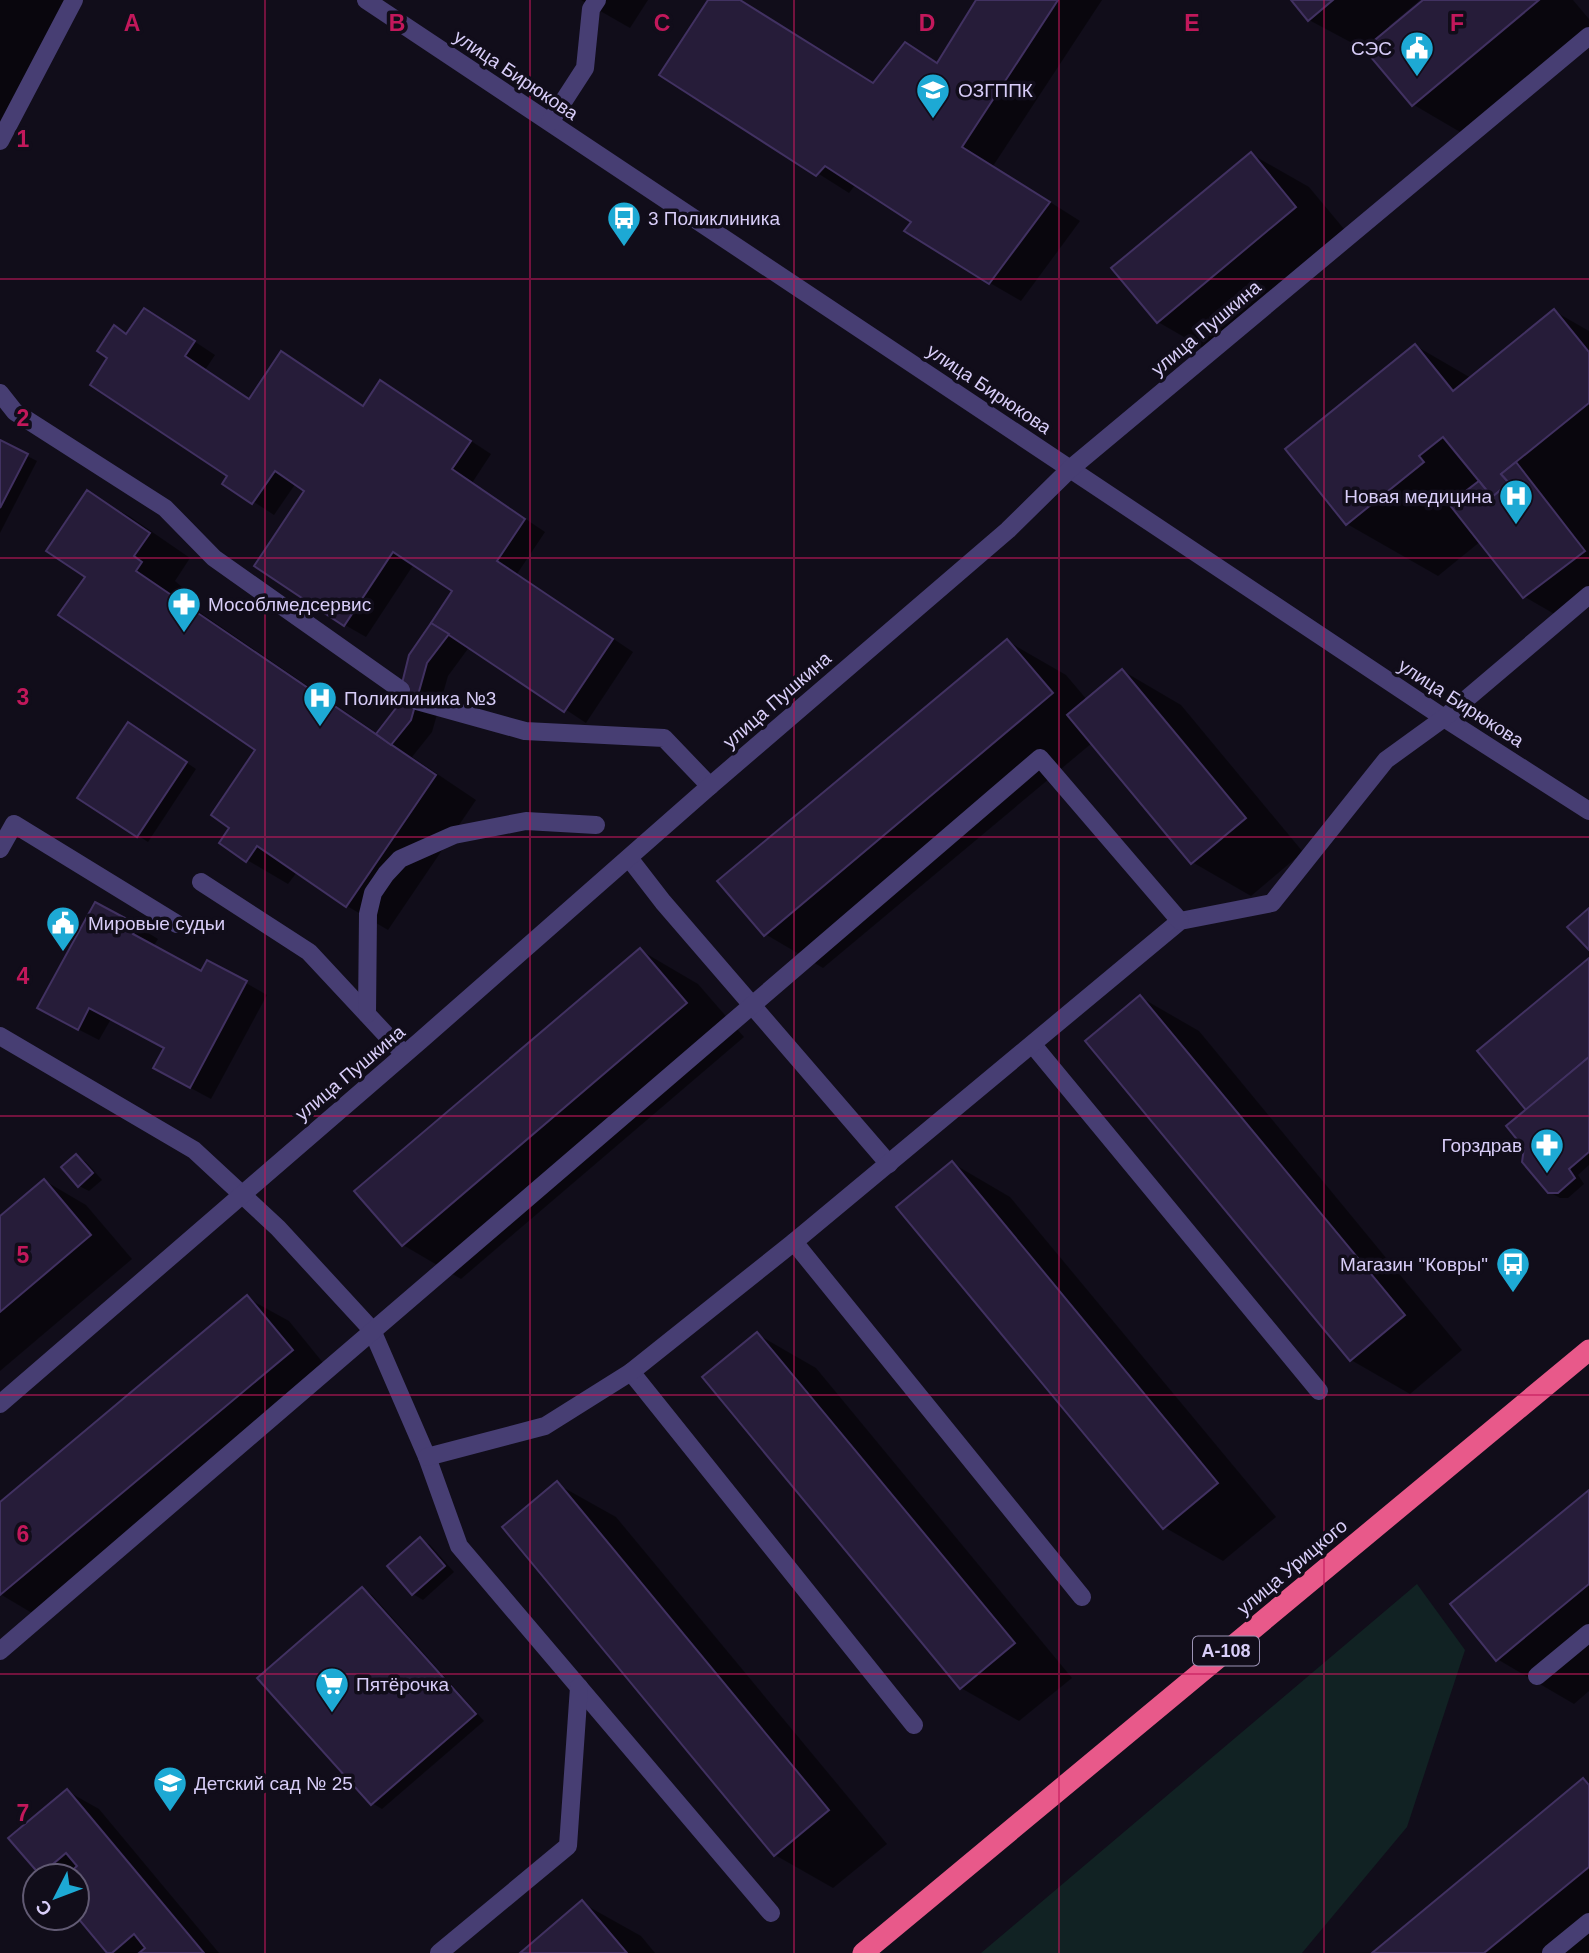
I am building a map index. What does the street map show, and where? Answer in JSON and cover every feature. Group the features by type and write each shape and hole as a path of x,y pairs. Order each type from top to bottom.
{"highway":[{"name":"улица Урицкого","path":"863,1953 1589,1350"}],"street":[{"path":"0,141 74,0"},
{"name":"улица Бирюкова","path":"366,0 1444,718 1589,811"},
{"path":"550,122 585,68 591,9 597,0"},
{"name":"улица Пушкина","path":"0,1404 1008,530 1070,469 1589,36"},
{"path":"0,393 15,412 165,509 214,558 401,691"},
{"path":"427,1457 545,1426 631,1372 889,1164 1180,921 1272,903 1386,760 1444,718 1589,595"},
{"path":"417,701 525,731 664,737 710,786"},
{"path":"0,1651 1040,758 1180,921"},
{"path":"367,1014 368,914 373,893 400,859 454,835 526,821 596,825"},
{"path":"0,849 14,824 177,924"},
{"path":"629,858 663,902 889,1164"},
{"path":"201,882 309,952 404,1054"},
{"path":"0,1036 194,1150 242,1193 372,1330 427,1457 459,1546 771,1913"},
{"path":"1033,1045 1319,1391"},
{"path":"794,1242 1082,1597"},
{"path":"631,1372 915,1725"},
{"path":"1537,1675 1589,1633"},
{"path":"439,1953 568,1846 579,1687"},
{"path":"1551,1953 1589,1922"}],"shaded area":[{"path":"1417,1584 1465,1650 1407,1827 1302,1953 981,1953"}],"building":[{"path":"708,0 740,0 873,83 905,42 937,63 976,0 1058,0 962,147 1050,202 989,284 904,231 911,222 825,166 816,176 659,75"},
{"path":"1291,0 1333,0 1308,21"},
{"name":"СЭС","path":"1423,0 1539,0 1412,106 1364,49"},
{"path":"1251,152 1296,207 1157,323 1111,268"},
{"path":"144,308 195,341 185,356 249,399 281,351 363,406 380,380 471,441 452,469 525,519 497,561 613,639 564,712 431,623 452,591 393,552 344,626 254,566 304,491 275,471 252,504 222,484 227,476 90,385 107,358 97,351 114,325 126,334"},
{"path":"1554,309 1589,352 1589,403 1501,474 1509,483 1492,497 1443,437 1419,456 1424,462 1346,525 1285,449 1415,344 1453,391"},
{"path":"0,440 28,454 0,508"},
{"path":"1516,462 1585,551 1523,598 1449,504 1479,481 1492,497 1509,483 1501,474"},
{"path":"87,490 150,533 134,556 142,562 136,571 436,775 346,907 257,846 246,862 219,843 229,828 211,815 255,750 58,615 85,577 46,551"},
{"path":"431,623 449,634 427,663 411,720 391,745 376,734 396,708 409,655"},
{"path":"1007,639 1053,693 764,936 717,881"},
{"path":"1122,669 1246,818 1191,864 1067,715"},
{"path":"128,722 187,762 137,837 77,798"},
{"path":"95,902 138,925 133,934 201,971 207,960 247,981 190,1088 153,1068 164,1048 89,1008 78,1030 37,1008"},
{"path":"1589,908 1589,950 1567,927"},
{"path":"640,948 687,1003 402,1246 354,1191"},
{"path":"1589,958 1589,1057 1526,1110 1477,1051"},
{"path":"1140,995 1405,1315 1350,1361 1085,1041"},
{"path":"1589,1057 1589,1152 1569,1169 1575,1178 1558,1193 1548,1193 1522,1162 1524,1148 1506,1126"},
{"path":"76,1154 93,1173 78,1187 61,1167"},
{"path":"952,1161 1218,1483 1163,1529 896,1207"},
{"path":"44,1179 91,1235 0,1312 0,1216"},
{"path":"247,1295 293,1350 0,1595 0,1502"},
{"path":"757,1332 1015,1643 960,1689 702,1377"},
{"path":"557,1481 829,1810 774,1856 502,1527"},
{"path":"1589,1490 1589,1584 1496,1661 1450,1604"},
{"path":"420,1537 445,1566 412,1595 387,1566"},
{"path":"362,1587 476,1714 371,1805 257,1678"},
{"path":"1583,1778 1589,1785 1589,1867 1484,1953 1372,1953"},
{"path":"67,1789 204,1953 139,1953 145,1948 134,1934 112,1953 107,1953 90,1932 91,1862 74,1862 66,1853 55,1862 29,1862 8,1838"},
{"path":"582,1900 627,1953 520,1953"}],"place":[{"name":"СЭС","path":"1417,78"},
{"name":"ОЗГППК","path":"933,120"},
{"name":"3 Поликлиника","path":"624,248"},
{"name":"Новая медицина","path":"1516,526"},
{"name":"Мособлмедсервис","path":"184,634"},
{"name":"Поликлиника №3","path":"320,728"},
{"name":"Мировые судьи","path":"63,953"},
{"name":"Горздрав","path":"1547,1175"},
{"name":"Магазин \"Ковры\"","path":"1513,1294"},
{"name":"Пятёрочка","path":"332,1714"},
{"name":"Детский сад № 25","path":"170,1813"}]}
